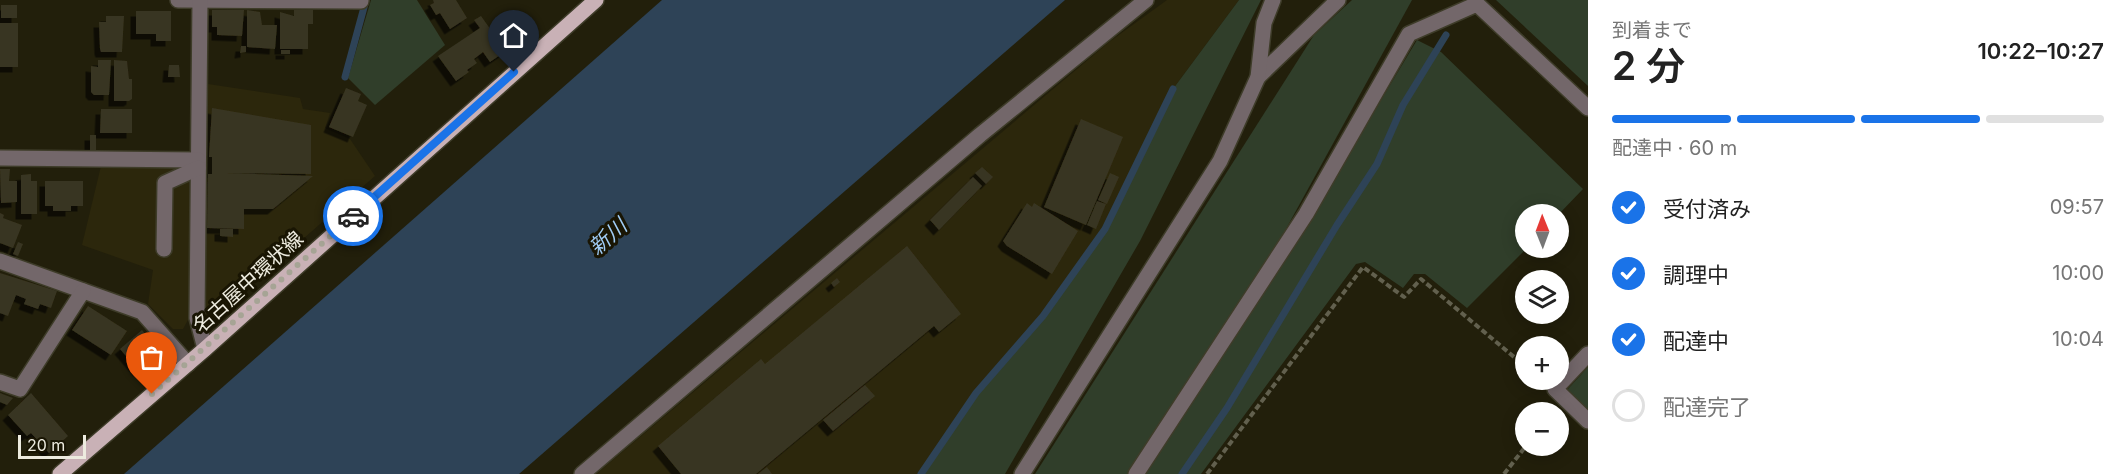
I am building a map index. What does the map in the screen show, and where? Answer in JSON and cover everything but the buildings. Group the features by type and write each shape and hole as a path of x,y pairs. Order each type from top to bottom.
{"main road":[{"name":"名古屋中環状線","path":"60,474 205,349 596,0"}],"street":[{"path":"178,0 361,1"},
{"path":"200,0 197,318 205,349"},
{"path":"582,474 980,135 1146,0"},
{"path":"1023,474 1220,161 1258,77 1264,23 1273,0"},
{"path":"1258,77 1338,0"},
{"path":"1136,474 1306,214 1409,34 1467,3 1477,4 1588,108"},
{"path":"0,158 198,164"},
{"path":"164,249 165,183 198,164"},
{"path":"0,261 142,312 188,364"},
{"path":"0,382 20,388 82,291"},
{"path":"1588,354 1555,389 1588,421"}],"path":[{"path":"1207,474 1363,267 1404,297 1421,279 1515,357"},
{"path":"1504,474 1518,456"}],"shaded area":[{"path":"1167,0 1239,0 1173,89 1105,229 1043,316 976,393 921,474 596,474 1109,42"},
{"path":"208,84 300,98 303,109 330,113 325,128 350,139 375,176 215,316 202,313"},
{"path":"101,166 184,167 189,183 189,318 183,329 173,329 148,304 153,270 82,245"}],"green space":[{"path":"371,0 417,0 445,45 375,105 348,78"},
{"path":"1239,0 1261,0 1140,241 1005,474 921,474 976,393 1043,316 1105,229 1173,89"},
{"path":"1352,0 1412,0 1270,258 1129,474 1035,474 1314,35"},
{"path":"1496,0 1588,0 1588,86"},
{"path":"1417,40 1441,52 1583,189 1569,204 1515,204 1515,258 1517,258 1467,308 1425,274 1414,274 1403,288 1365,262 1356,264 1201,474 1144,474 1312,215"},
{"path":"1588,367 1588,413 1566,391"}],"water":[{"name":"新川","path":"662,0 1065,0 519,474 124,474"}],"waterway":[{"path":"345,77 366,0"},
{"path":"1182,474 1227,408 1337,225 1377,164 1403,105 1446,35"},
{"path":"921,474 976,393 1043,316 1105,229 1173,89"}],"way so far":[{"path":"152,394 353,216"}],"route":[{"path":"353,216 514,72"}]}
